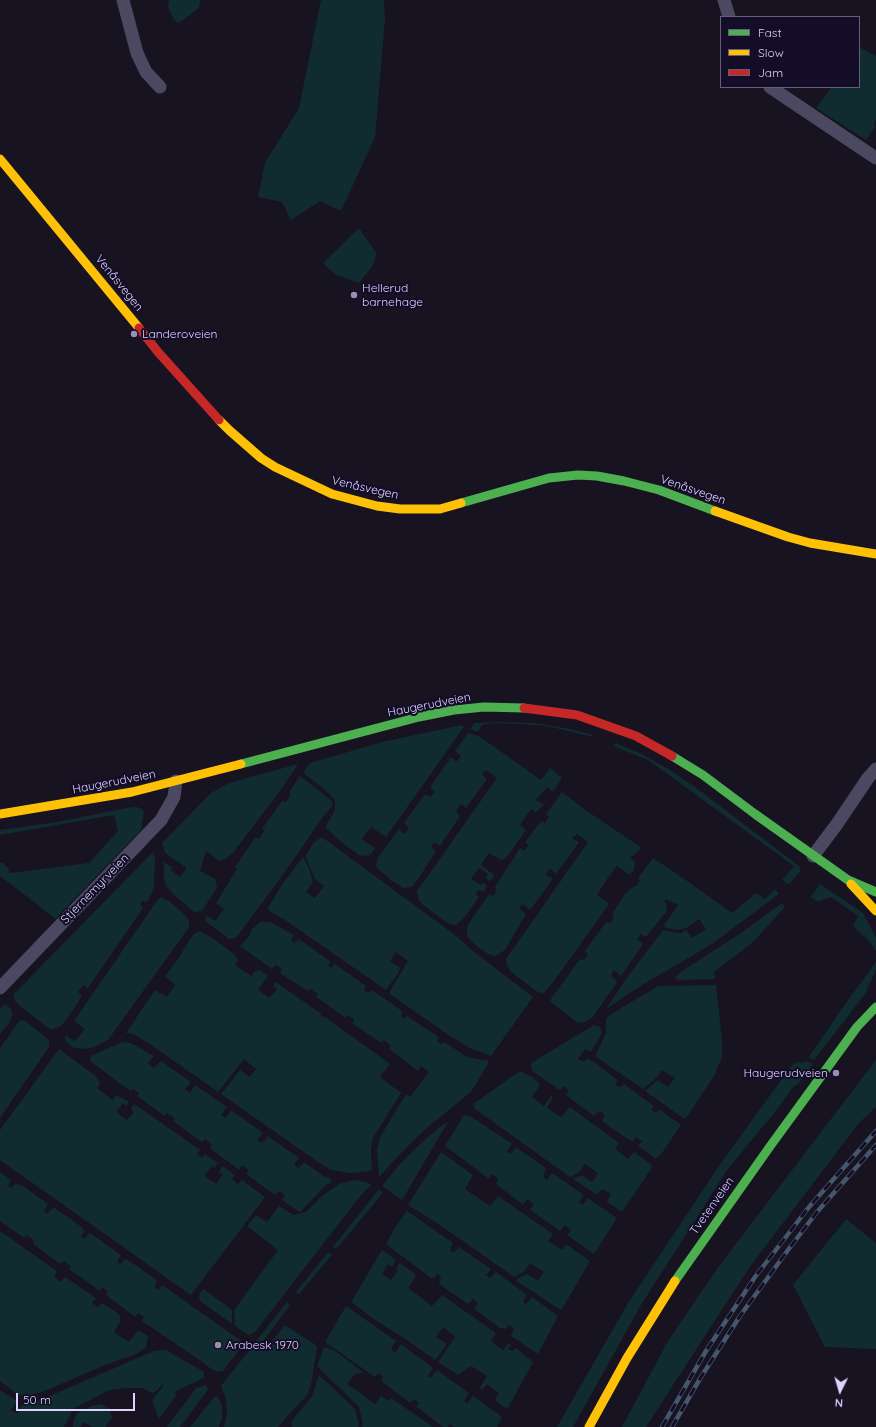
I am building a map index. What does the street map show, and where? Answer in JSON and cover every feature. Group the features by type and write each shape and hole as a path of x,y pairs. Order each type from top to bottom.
{"street":[{"path":"123,0 137,53 146,72 160,87"},
{"path":"724,0 729,16"},
{"path":"771,88 876,158"},
{"name":"Venåsvegen","path":"0,159 158,352 194,393 229,430 261,458 300,480 332,494 377,506 421,510 440,509 549,478 597,476 659,490 788,537 810,543 876,554"},
{"name":"Haugerudveien","path":"0,814 132,792 419,717 454,710 484,707 530,708 576,715 636,736 704,775 755,814 848,880 876,892"},
{"path":"813,856 868,778 876,769"},
{"name":"Stjernemyrveien","path":"0,988 161,820 174,796 176,781"},
{"name":"Haugerudveien","path":"848,880 876,911"},
{"name":"Tvetenveien","path":"589,1427 627,1358 682,1270 752,1170 857,1027 874,1009 876,1001"}],"green space":[{"path":"169,0 200,0 199,8 179,23 174,20 168,7"},
{"path":"321,0 384,0 385,19 375,137 341,211 320,201 291,220 282,202 258,197 265,163 299,108"},
{"path":"860,48 876,56 876,119 874,124 875,127 866,140 816,108 831,88 860,88"},
{"path":"359,228 377,254 371,268 359,283 336,275 323,263"},
{"path":"500,722 535,723 570,729 593,735 593,737 539,725 493,723 482,725 478,732 470,729 475,723"},
{"path":"462,725 464,727 386,837 371,827 362,839 375,848 371,854 367,856 359,855 341,842 326,828 335,810 335,802 323,788 303,773 310,763 382,742"},
{"path":"468,733 479,736 541,780 550,768 562,778 553,792 547,787 536,800 544,805 536,812 531,809 520,825 526,830 507,857 502,860 489,853 481,865 494,875 493,878 490,882 486,878 488,874 479,868 471,879 481,885 483,882 487,886 483,892 478,890 476,894 479,897 464,918 456,925 449,924 423,905 418,899 417,891 497,778 486,770 482,774 487,779 466,808 461,804 456,811 460,816 440,846 434,842 431,846 436,851 412,887 403,888 376,867 377,859 399,829 405,834 409,828 404,823 425,794 430,797 435,792 430,787 451,757 456,762 461,756 455,751"},
{"path":"615,743 640,753 667,768 695,787 799,866 801,871 789,884 786,883 782,880 794,866 648,760 613,746"},
{"path":"298,764 283,787 232,854 224,860 219,861 206,851 200,871 215,879 217,887 202,911 194,912 171,892 166,885 164,878 164,862 172,867 171,870 180,877 187,868 165,853 162,843 211,793 229,783"},
{"path":"300,776 332,801 332,806 239,934 235,938 229,939 205,921 207,916 215,921 224,909 216,903 237,869 235,867 255,838 260,838 264,831 262,829 282,801 285,802 290,796 290,791"},
{"path":"562,792 584,809 642,848 630,858 635,862 634,870 629,875 617,866 607,879 597,895 609,903 607,907 544,993 538,992 511,972 507,966 506,959 588,842 577,834 572,838 579,842 556,874 551,869 545,874 553,879 530,910 523,904 519,908 526,914 505,950 495,956 488,954 474,944 467,936 467,926 489,894 493,896 497,890 495,887 520,848 524,851 529,845 525,842 541,821 545,823 549,817 546,814"},
{"path":"132,807 142,809 144,813 141,830 55,919 0,876 0,863 3,863 7,867 10,873 89,863 118,831 114,815 0,835 0,830 57,822"},
{"path":"322,837 455,935 473,951 533,997 491,1056 470,1048 447,1034 390,994 390,991 408,961 396,952 390,961 400,968 399,972 386,990 285,920 269,911 268,908 283,883 303,857 309,868 313,882 306,892 315,898 324,886 315,879 305,856 314,842"},
{"path":"153,852 155,858 154,886 147,902 142,901 140,905 143,908 88,988 83,985 78,992 82,996 67,1019 61,1026 51,1030 21,1007 14,999 14,994"},
{"path":"653,858 732,913 756,893 765,899 775,889 779,894 712,944 642,985 606,1009 626,979 663,930 682,933 686,930 692,938 706,929 699,919 686,928 677,930 663,927 678,905 666,899 664,902 667,904 666,912 646,937 641,934 637,939 643,944 621,976 614,970 611,975 617,982 593,1017 586,1022 578,1023 550,1000 580,959 584,960 588,954 585,951 606,922 610,923 614,918 612,914 625,894 635,887 640,881 638,878"},
{"path":"820,884 863,913 876,938 876,951 870,942 853,926 858,916 831,897 818,902 811,897"},
{"path":"161,897 170,902 184,914 189,921 189,927 108,1040 91,1048 81,1049 72,1047 65,1041 65,1035 75,1041 85,1029 74,1021 158,899"},
{"path":"782,903 785,907 752,943 714,972 715,979 678,980 675,977 741,933"},
{"path":"260,922 270,922 294,935 291,940 295,943 299,939 330,961 328,965 331,968 335,964 366,986 364,991 368,993 371,990 378,994 402,1011 401,1016 405,1019 407,1016 439,1037 437,1041 441,1044 445,1042 465,1056 488,1060 488,1064 471,1092 429,1126 408,1146 379,1178 377,1149 380,1137 406,1094 410,1097 429,1072 421,1066 418,1071 389,1049 391,1046 384,1040 381,1043 352,1023 355,1020 348,1015 346,1018 316,997 318,994 310,989 308,991 280,973 282,969 276,965 272,969 240,946 250,935 252,929"},
{"path":"200,931 234,954 238,960 235,965 251,976 255,971 259,970 268,976 258,990 269,998 277,989 273,986 276,982 320,1013 322,1017 325,1017 390,1064 380,1077 401,1093 373,1138 371,1150 372,1171 350,1173 331,1170 221,1094 240,1070 250,1077 256,1069 244,1059 218,1092 150,1044 133,1034 126,1033 155,990 167,997 175,985 165,976 176,962 190,939 195,933"},
{"path":"876,962 876,969 865,994 814,1060 809,1057 841,1010"},
{"path":"716,985 722,1040 722,1057 714,1076 686,1118 683,1118 645,1091 658,1080 668,1087 675,1078 662,1070 656,1078 643,1089 595,1056 606,1033 606,1020 608,1016 658,986"},
{"path":"5,1004 12,1011 12,1016 10,1022 0,1034 0,1009"},
{"path":"20,1020 25,1021 43,1035 49,1041 49,1047 0,1118 0,1048"},
{"path":"594,1025 600,1027 602,1033 591,1052 585,1049 578,1059 584,1062 588,1058 618,1080 615,1085 620,1087 624,1084 654,1106 651,1109 656,1113 659,1109 681,1125 656,1159 638,1146 642,1141 636,1137 632,1142 602,1121 605,1115 599,1111 594,1116 566,1095 569,1090 563,1086 562,1089 558,1089 532,1071 531,1063"},
{"path":"122,1042 131,1043 154,1056 148,1063 154,1068 161,1061 191,1082 185,1089 190,1093 195,1085 227,1107 221,1115 226,1118 231,1110 263,1133 257,1140 262,1143 268,1136 299,1158 294,1165 298,1168 304,1162 325,1177 330,1178 331,1182 324,1187 300,1212 282,1200 285,1195 279,1191 275,1195 246,1174 249,1170 242,1165 239,1170 210,1148 212,1144 205,1139 202,1142 173,1121 175,1118 167,1113 165,1116 137,1096 139,1093 133,1089 130,1091 90,1061 91,1056"},
{"path":"59,1049 97,1077 100,1084 97,1088 113,1100 116,1095 129,1102 126,1106 123,1103 116,1112 127,1120 134,1112 131,1109 133,1105 136,1105 200,1150 197,1154 202,1158 205,1154 218,1163 214,1168 212,1166 204,1176 216,1184 223,1174 219,1172 223,1166 235,1175 232,1179 238,1184 242,1180 265,1197 191,1295 0,1160 0,1130"},
{"path":"876,1060 876,1107 858,1124 749,1268 646,1427 622,1427 668,1341 719,1266"},
{"path":"806,1061 813,1064 727,1170 641,1305 573,1427 557,1427 628,1303 719,1166 792,1065 798,1062 803,1063"},
{"path":"520,1071 532,1077 540,1085 532,1097 544,1106 551,1096 553,1097 547,1108 561,1117 570,1107 619,1143 615,1149 628,1159 634,1152 652,1165 651,1169 622,1212 607,1202 611,1194 602,1189 598,1194 596,1194 573,1179 582,1175 592,1182 598,1173 585,1164 579,1172 570,1177 475,1109 473,1104"},
{"path":"464,1115 470,1116 512,1144 507,1151 511,1154 514,1149 517,1148 546,1168 543,1177 547,1180 551,1174 554,1174 584,1195 579,1202 583,1205 588,1198 617,1218 594,1254 567,1235 571,1230 565,1225 560,1231 530,1210 534,1204 527,1199 523,1205 496,1184 498,1178 492,1174 488,1178 445,1146"},
{"path":"448,1122 402,1200 382,1186 399,1165 421,1143"},
{"path":"441,1152 473,1175 465,1189 490,1206 498,1196 553,1234 548,1241 562,1250 566,1244 590,1261 562,1309 559,1309 515,1280 527,1274 538,1281 544,1272 530,1263 524,1272 514,1277 440,1225 408,1205"},
{"path":"0,1172 11,1180 8,1186 11,1188 16,1183 23,1186 48,1204 44,1211 48,1214 51,1209 55,1208 85,1230 81,1236 84,1239 90,1233 121,1255 117,1262 121,1264 125,1259 131,1262 157,1281 154,1287 158,1290 162,1285 243,1342 244,1344 223,1371 218,1372 210,1368 142,1321 144,1317 138,1313 135,1317 106,1295 108,1291 102,1287 100,1291 69,1269 71,1266 64,1261 60,1264 33,1244 34,1240 26,1235 24,1238 0,1221"},
{"path":"354,1180 366,1182 371,1185 361,1195 255,1332 249,1335 235,1326 234,1310 278,1250 247,1226 256,1215 267,1222 279,1206 294,1215 306,1212 322,1196 339,1184"},
{"path":"379,1189 383,1193 336,1249 333,1247"},
{"path":"407,1211 453,1243 450,1250 453,1253 459,1247 491,1269 486,1275 490,1278 496,1272 527,1295 523,1302 526,1304 532,1297 558,1316 538,1354 511,1336 514,1328 509,1325 506,1329 500,1328 474,1309 478,1303 473,1299 468,1304 439,1284 441,1277 437,1273 435,1277 431,1278 386,1244 396,1226"},
{"path":"846,1219 876,1243 876,1349 825,1347 793,1285"},
{"path":"0,1231 57,1271 54,1277 61,1282 65,1277 96,1298 92,1303 98,1307 102,1303 119,1314 121,1320 114,1332 129,1342 138,1330 148,1336 146,1348 136,1354 105,1365 42,1392 26,1396 17,1394 0,1381"},
{"path":"382,1250 396,1260 392,1267 388,1264 382,1274 391,1280 398,1271 396,1269 400,1263 416,1276 408,1288 432,1306 442,1295 496,1333 491,1341 503,1350 509,1343 511,1345 508,1349 512,1351 516,1348 533,1362 508,1408 503,1407 496,1401 496,1397 499,1393 487,1384 483,1389 479,1389 487,1376 471,1366 458,1375 438,1362 455,1337 443,1327 436,1337 446,1343 446,1346 435,1360 351,1302"},
{"path":"328,1252 332,1255 299,1294 296,1292"},
{"path":"204,1289 232,1310 232,1324 200,1301 200,1293"},
{"path":"287,1302 290,1305 261,1344 256,1341"},
{"path":"346,1306 396,1341 391,1349 395,1353 401,1344 433,1368 428,1376 431,1378 437,1370 469,1393 464,1401 467,1404 473,1396 502,1417 497,1427 454,1427 450,1424 448,1427 443,1427 417,1407 419,1403 414,1399 410,1403 381,1381 383,1377 378,1373 375,1377 325,1342"},
{"path":"285,1325 316,1345 317,1348 311,1385 307,1395 278,1427 224,1427 227,1413 226,1399 221,1386 251,1348 263,1350 269,1345"},
{"path":"324,1347 335,1351 364,1373 355,1374 347,1384 375,1404 381,1396 388,1401 391,1398 433,1427 362,1427 363,1424 359,1407 317,1366"},
{"path":"166,1350 204,1372 204,1378 174,1392 177,1394 159,1419 152,1400 164,1385 163,1384 152,1393 142,1388 109,1390 73,1409 64,1427 0,1427 0,1390 17,1401 11,1410 17,1414 21,1406 26,1403 45,1398 154,1351"},
{"path":"319,1375 355,1409 359,1425 358,1427 292,1427 291,1422 312,1396"},
{"path":"206,1385 208,1390 180,1427 167,1427 196,1388"},
{"path":"215,1396 218,1397 222,1406 222,1419 219,1427 190,1427"},
{"path":"100,1404 110,1409 112,1418 105,1427 92,1427 84,1422 80,1427 73,1427 73,1422 77,1413"}],"railway":[{"path":"662,1427 706,1351 755,1277 809,1207 876,1131"},
{"path":"672,1427 701,1377 740,1316 817,1212 876,1145"}],"traffic: fast":[{"path":"461,503 549,478 578,475 597,476 659,490 715,511"},
{"path":"241,764 419,717 454,710 484,707 524,708"},
{"path":"672,756 703,775 848,880 876,892"},
{"path":"675,1281 857,1027 876,1007"}],"traffic: slow":[{"path":"0,159 139,328"},
{"path":"219,420 261,458 275,467 332,494 377,506 400,509 440,509 461,503"},
{"path":"715,511 788,537 810,543 876,554"},
{"path":"0,814 132,792 241,764"},
{"path":"851,884 876,911"},
{"path":"589,1427 627,1358 675,1281"}],"traffic: jam":[{"path":"139,328 158,352 219,420"},
{"path":"524,708 577,715 636,736 672,756"}],"place":[{"name":"Hellerud barnehage","path":"354,295"},
{"name":"Landeroveien","path":"134,334"},
{"name":"Haugerudveien","path":"836,1073"},
{"name":"Arabesk 1970","path":"218,1345"}]}
